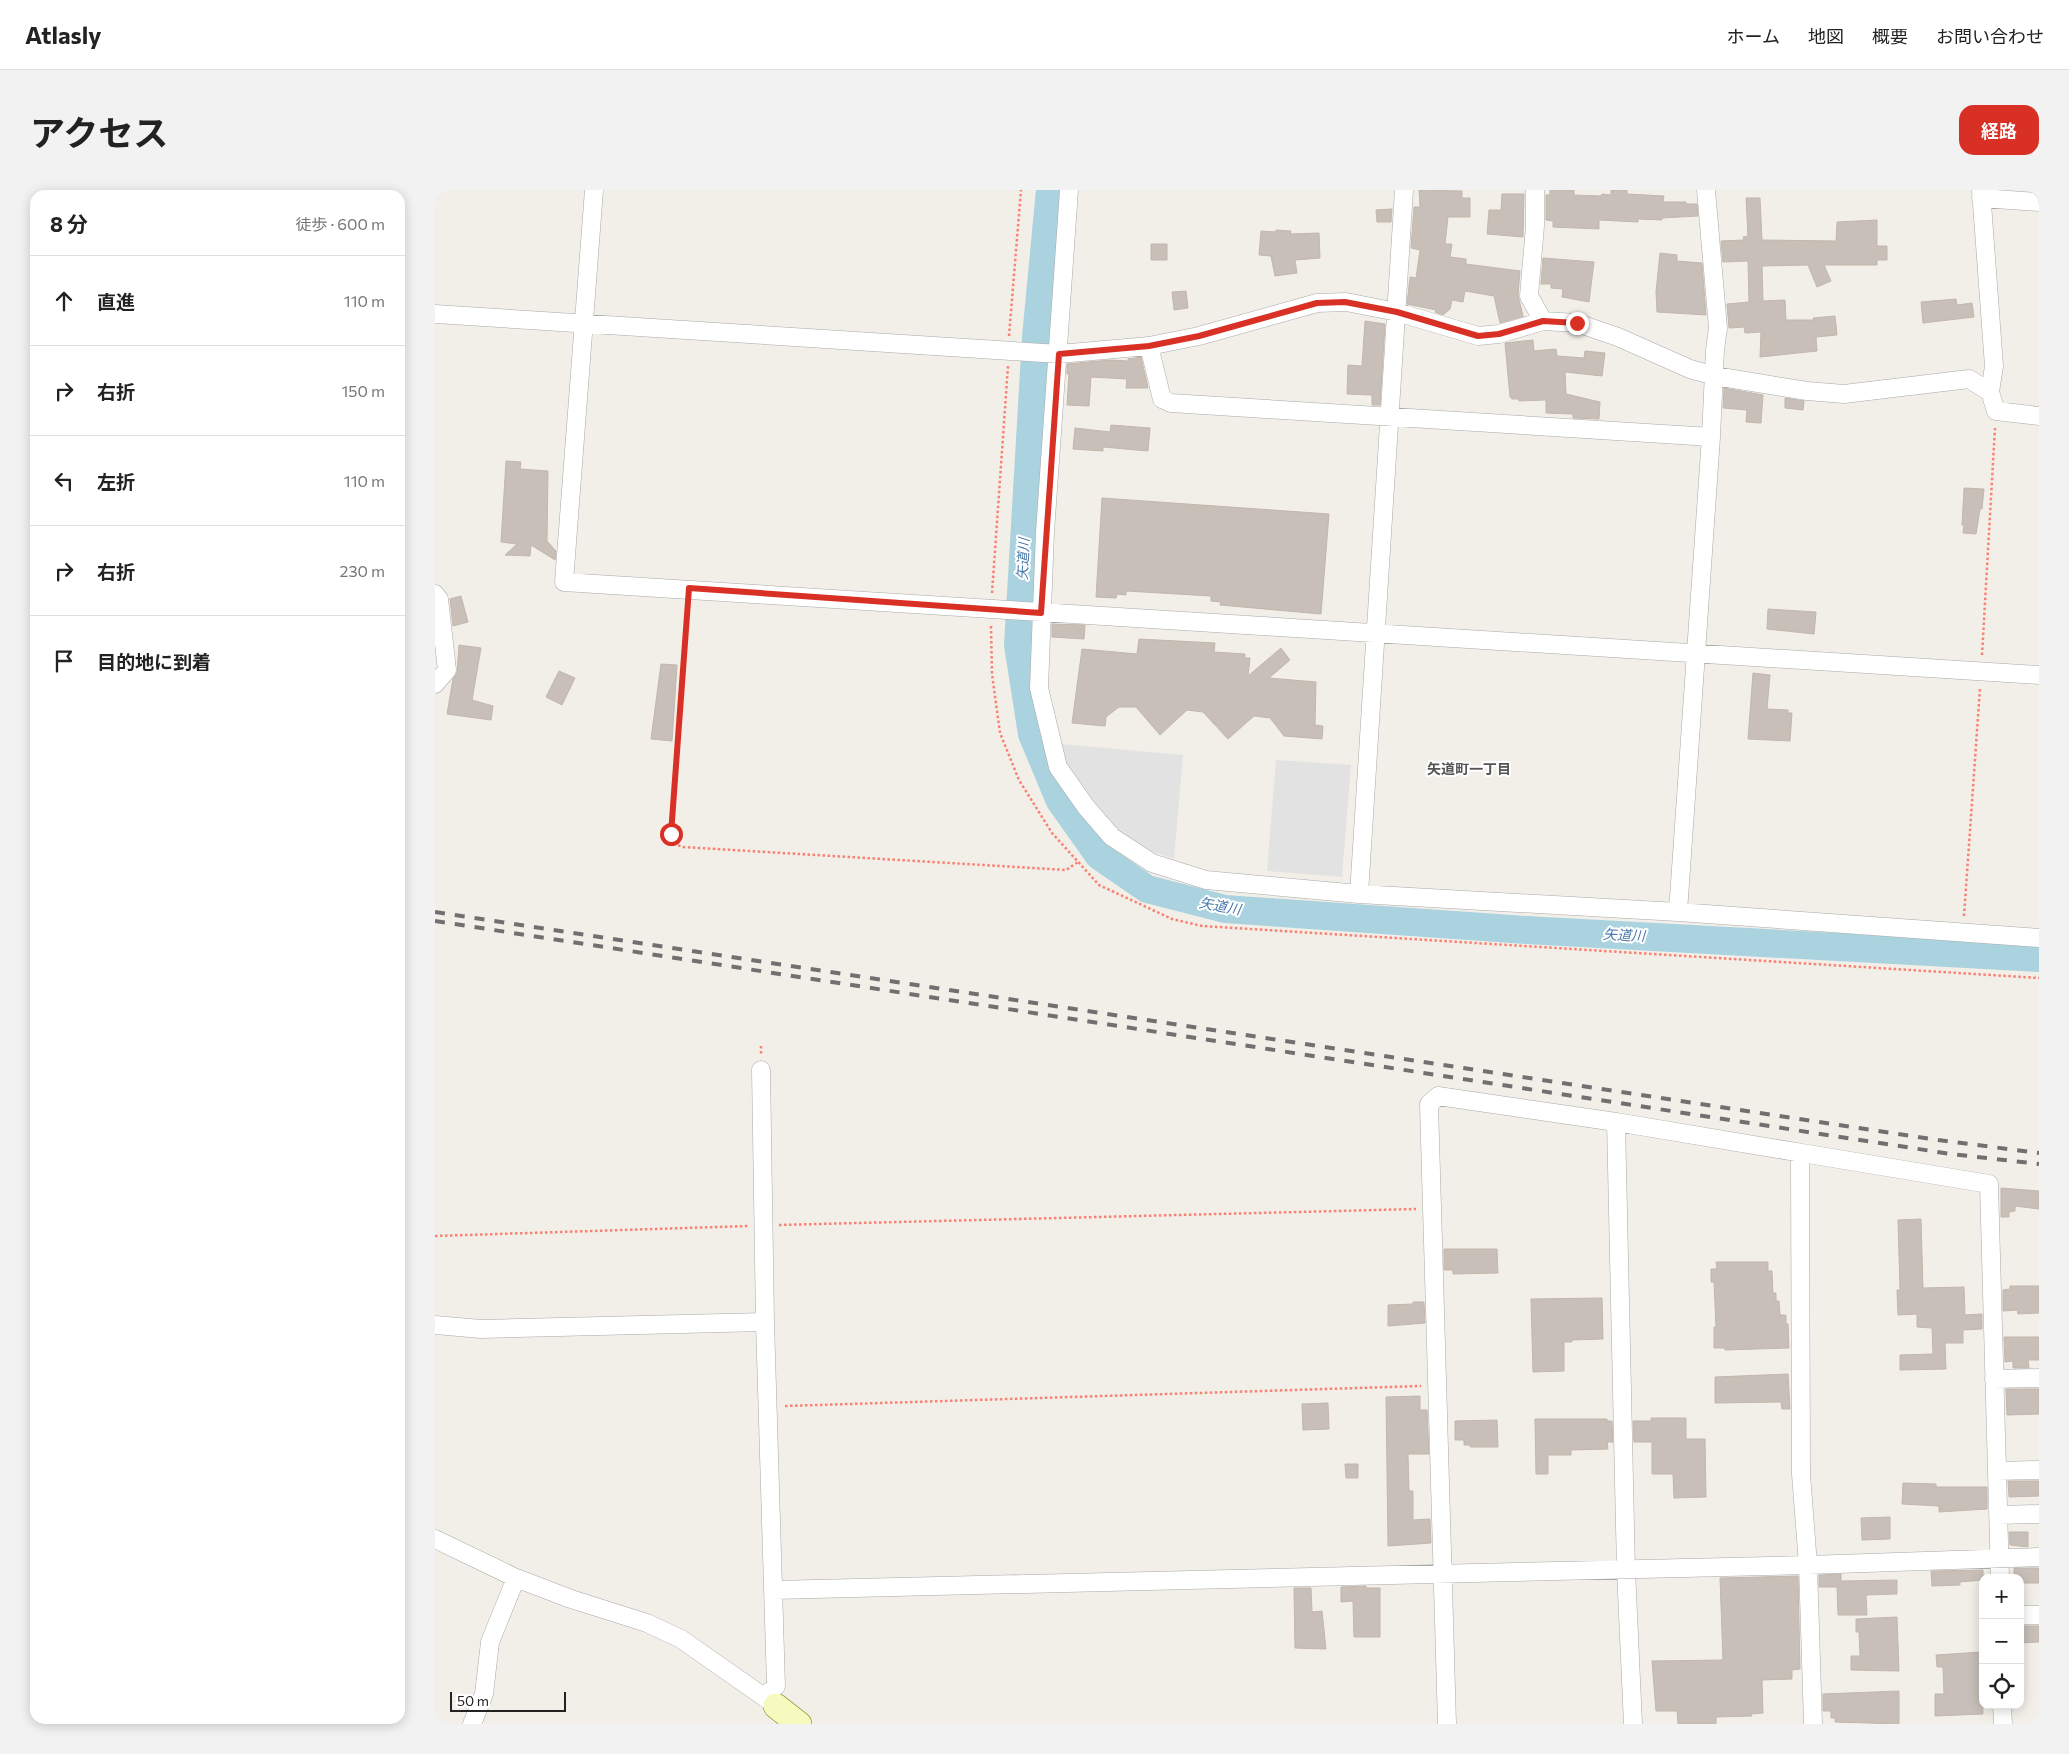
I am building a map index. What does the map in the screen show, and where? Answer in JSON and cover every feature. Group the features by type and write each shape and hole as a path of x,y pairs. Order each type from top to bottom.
{"street":[{"path":"594,190 564,582 689,588 993,610 2039,675"},
{"path":"1069,190 1055,354 1037,612 1039,688 1058,767 1086,807 1112,838 1152,864 1206,880 1359,894 1678,912 2039,938"},
{"path":"1359,894 1404,190"},
{"path":"1535,190 1535,226 1529,296 1543,321"},
{"path":"1678,912 1718,328 1705,190"},
{"path":"2039,202 1981,194 1994,366 1990,392 1996,412 2039,416"},
{"path":"435,314 585,322 1055,354 1149,346 1199,336 1317,303 1345,302 1397,312 1478,336 1499,334 1543,321 1577,323 1619,337 1691,369 1715,376 1807,391 1844,394 1969,379 1990,392"},
{"path":"1149,346 1162,399 1171,403 1711,437"},
{"path":"435,594 439,599 447,670 435,684"},
{"path":"761,1070 765,1225 765,1322 776,1686 770,1701"},
{"path":"1447,1724 1429,1104 1437,1096 1616,1122 1989,1184 2000,1574"},
{"path":"1616,1122 1626,1570 1633,1724"},
{"path":"1802,1153 1800,1163 1801,1474 1808,1565 1813,1724"},
{"path":"435,1325 481,1329 765,1322"},
{"path":"1994,1379 2039,1378"},
{"path":"1997,1471 2039,1470"},
{"path":"1998,1515 2039,1514"},
{"path":"435,1539 516,1578 571,1599 647,1623 681,1639 770,1701 799,1724"},
{"path":"774,1590 1626,1570 2039,1557"},
{"path":"472,1724 484,1694 490,1642 516,1578"},
{"path":"2024,1615 2039,1615"},
{"path":"2003,1709 2003,1724"}],"path":[{"path":"1021,190 993,610 992,674 1000,733 1019,780 1052,833 1099,885 1172,919 1202,926 2039,978"},
{"path":"689,588 672,843 683,847 1066,870 1078,862"},
{"path":"435,1236 765,1225 1432,1209"},
{"path":"768,1407 1437,1386"}],"shaded area":[{"path":"1060,744 1183,755 1174,859 1152,851 1118,830 1088,802 1069,772"},
{"path":"1276,760 1351,765 1342,877 1267,871"}],"building":[{"path":"1419,190 1462,191 1462,198 1470,198 1470,217 1448,217 1445,244 1452,244 1450,257 1466,259 1466,264 1520,271 1518,295 1523,316 1500,323 1494,296 1465,291 1463,302 1452,300 1450,309 1443,315 1435,312 1436,310 1407,304 1410,277 1416,278 1420,250 1411,248 1414,207 1420,207"},
{"path":"1550,190 1574,190 1574,195 1601,196 1602,194 1611,195 1611,190 1627,190 1627,194 1664,196 1663,202 1697,204 1698,216 1662,218 1662,220 1638,219 1638,222 1599,220 1599,229 1553,227 1553,221 1546,220 1546,195 1550,195"},
{"path":"1502,194 1524,194 1523,237 1487,234 1489,210 1501,210"},
{"path":"1746,198 1760,198 1762,240 1836,241 1837,222 1877,220 1877,246 1887,246 1887,260 1877,260 1877,265 1824,265 1831,281 1817,287 1808,265 1762,266 1763,301 1785,300 1786,320 1814,320 1813,318 1835,316 1837,335 1816,337 1817,351 1760,357 1761,332 1745,333 1744,327 1729,328 1727,304 1749,302 1748,261 1723,262 1721,241 1744,240 1743,237 1748,236"},
{"path":"1392,209 1391,222 1377,222 1376,210"},
{"path":"1276,230 1291,231 1290,234 1319,233 1320,258 1295,260 1297,273 1275,276 1271,256 1259,255 1261,231 1276,232"},
{"path":"1151,244 1167,244 1167,260 1151,260"},
{"path":"1660,253 1677,255 1677,261 1702,263 1706,315 1657,312 1656,292"},
{"path":"1543,258 1594,262 1589,302 1562,297 1563,289 1551,288 1551,284 1541,284"},
{"path":"1186,291 1188,308 1174,310 1172,292"},
{"path":"1956,299 1957,305 1972,303 1974,317 1923,323 1921,302"},
{"path":"1365,321 1385,324 1380,405 1372,405 1372,395 1347,394 1348,365 1362,366"},
{"path":"1533,340 1534,351 1556,349 1557,356 1584,358 1585,351 1605,353 1602,376 1565,372 1566,394 1600,402 1599,419 1573,418 1573,414 1546,413 1546,400 1519,401 1519,399 1512,399 1510,397 1505,343"},
{"path":"1141,357 1148,388 1126,388 1127,379 1091,377 1089,406 1067,405 1069,374 1067,374 1067,364 1109,360 1128,361 1128,359"},
{"path":"1724,388 1763,395 1761,423 1746,422 1747,410 1723,408"},
{"path":"1785,398 1804,401 1803,410 1785,408"},
{"path":"1111,425 1150,428 1148,451 1103,447 1103,451 1073,449 1075,428 1110,432"},
{"path":"506,461 521,462 520,469 548,471 547,541 556,551 555,560 531,545 530,556 505,555 517,544 501,542"},
{"path":"1964,488 1984,489 1982,509 1980,509 1976,534 1963,533"},
{"path":"1102,498 1329,514 1321,614 1220,605 1221,602 1211,601 1211,596 1126,591 1126,595 1117,594 1116,598 1096,597"},
{"path":"461,596 468,622 453,626 450,599"},
{"path":"1768,609 1816,612 1814,634 1767,629"},
{"path":"1052,624 1085,625 1084,639 1052,637"},
{"path":"1139,639 1215,643 1214,652 1245,654 1245,658 1250,658 1248,676 1281,648 1290,660 1269,678 1316,682 1315,725 1323,726 1322,739 1284,736 1270,718 1254,716 1228,739 1203,712 1187,710 1160,735 1136,707 1119,707 1106,717 1105,726 1072,723 1082,649 1137,654"},
{"path":"459,645 481,648 472,700 493,706 491,720 447,714 453,679 457,673"},
{"path":"661,664 677,665 672,741 651,739"},
{"path":"559,671 575,678 562,705 546,697"},
{"path":"1753,673 1770,675 1767,709 1788,710 1788,713 1792,713 1790,741 1748,739"},
{"path":"2001,1188 2039,1191 2039,1209 2015,1206 2015,1211 2009,1212 2009,1217 2001,1217"},
{"path":"1921,1219 1923,1288 1964,1287 1965,1315 1982,1314 1982,1329 1963,1330 1963,1343 1945,1343 1946,1369 1900,1370 1900,1355 1933,1354 1932,1328 1917,1327 1917,1314 1898,1315 1897,1290 1900,1290 1898,1220"},
{"path":"1444,1249 1497,1249 1498,1273 1453,1274 1453,1270 1444,1270"},
{"path":"1716,1262 1768,1262 1768,1271 1772,1271 1773,1293 1776,1293 1776,1301 1779,1301 1780,1315 1786,1315 1789,1348 1725,1350 1725,1348 1714,1348 1714,1327 1716,1327 1714,1282 1711,1282 1711,1269 1717,1269"},
{"path":"2010,1286 2039,1286 2039,1313 2018,1314 2017,1310 2003,1311 2003,1290 2010,1289"},
{"path":"1602,1298 1603,1339 1564,1342 1564,1371 1533,1372 1531,1299"},
{"path":"1413,1302 1424,1302 1425,1323 1388,1326 1388,1305 1413,1304"},
{"path":"2004,1337 2039,1337 2039,1360 2028,1360 2029,1368 2013,1368 2013,1361 2005,1362"},
{"path":"1788,1374 1790,1409 1782,1409 1781,1402 1715,1403 1715,1377"},
{"path":"2006,1389 2039,1389 2039,1414 2007,1415"},
{"path":"1420,1396 1420,1410 1427,1410 1429,1454 1408,1454 1409,1491 1413,1491 1413,1520 1430,1519 1431,1543 1388,1546 1386,1397"},
{"path":"1328,1403 1329,1429 1303,1430 1302,1404"},
{"path":"1651,1418 1686,1418 1686,1439 1705,1439 1706,1497 1674,1498 1673,1474 1652,1474 1652,1442 1634,1442 1633,1421 1651,1421"},
{"path":"1535,1419 1607,1419 1607,1421 1612,1421 1613,1442 1607,1442 1608,1449 1571,1450 1571,1455 1548,1455 1548,1474 1536,1474"},
{"path":"1497,1420 1498,1447 1470,1447 1470,1445 1464,1445 1464,1440 1455,1440 1455,1421"},
{"path":"1345,1464 1358,1464 1358,1478 1346,1478"},
{"path":"2008,1481 2039,1481 2039,1496 2009,1497"},
{"path":"1903,1483 1936,1484 1936,1487 1987,1487 1987,1509 1939,1512 1939,1506 1902,1504"},
{"path":"1890,1517 1890,1539 1862,1540 1861,1518"},
{"path":"2009,1532 2028,1532 2028,1547 2010,1545"},
{"path":"2014,1568 2039,1568 2039,1583 2024,1583 2024,1574 2014,1574"},
{"path":"1983,1570 1983,1574 1979,1574 1979,1580 1960,1582 1960,1585 1932,1586 1931,1571"},
{"path":"1841,1574 1841,1581 1897,1580 1897,1594 1866,1595 1867,1615 1838,1615 1837,1587 1819,1587 1819,1575"},
{"path":"1798,1576 1800,1669 1792,1670 1792,1679 1762,1680 1763,1713 1751,1714 1752,1716 1716,1717 1716,1724 1678,1724 1677,1711 1656,1711 1652,1661 1723,1660 1720,1578"},
{"path":"1366,1586 1366,1588 1380,1588 1380,1637 1354,1637 1353,1601 1341,1602 1341,1587"},
{"path":"1294,1588 1311,1588 1312,1612 1322,1611 1326,1649 1295,1648"},
{"path":"1897,1617 1899,1671 1851,1670 1851,1656 1860,1656 1859,1632 1856,1632 1856,1619"},
{"path":"2024,1626 2039,1626 2039,1642 2024,1643"},
{"path":"1979,1652 1979,1709 1983,1709 1983,1714 1935,1716 1935,1694 1944,1694 1943,1667 1937,1667 1936,1655"},
{"path":"1899,1691 1899,1724 1835,1722 1835,1718 1831,1718 1831,1711 1823,1711 1823,1694"}],"waterway":[{"name":"矢道川","path":"1050,190 1036,337 1018,645 1032,734 1060,801 1099,856 1147,889 1225,909 1526,930 2039,958"}],"railway":[{"path":"435,912 1938,1140 2039,1153"},
{"path":"435,921 1951,1154 2039,1164"}],"district":[{"name":"矢道町一丁目","path":"1469,769"}],"route":[{"path":"671,834 689,588 1041,613 1045,532 1059,354 1149,346 1199,336 1317,303 1345,302 1397,312 1455,331 1478,336 1499,334 1543,321 1577,323"}]}
